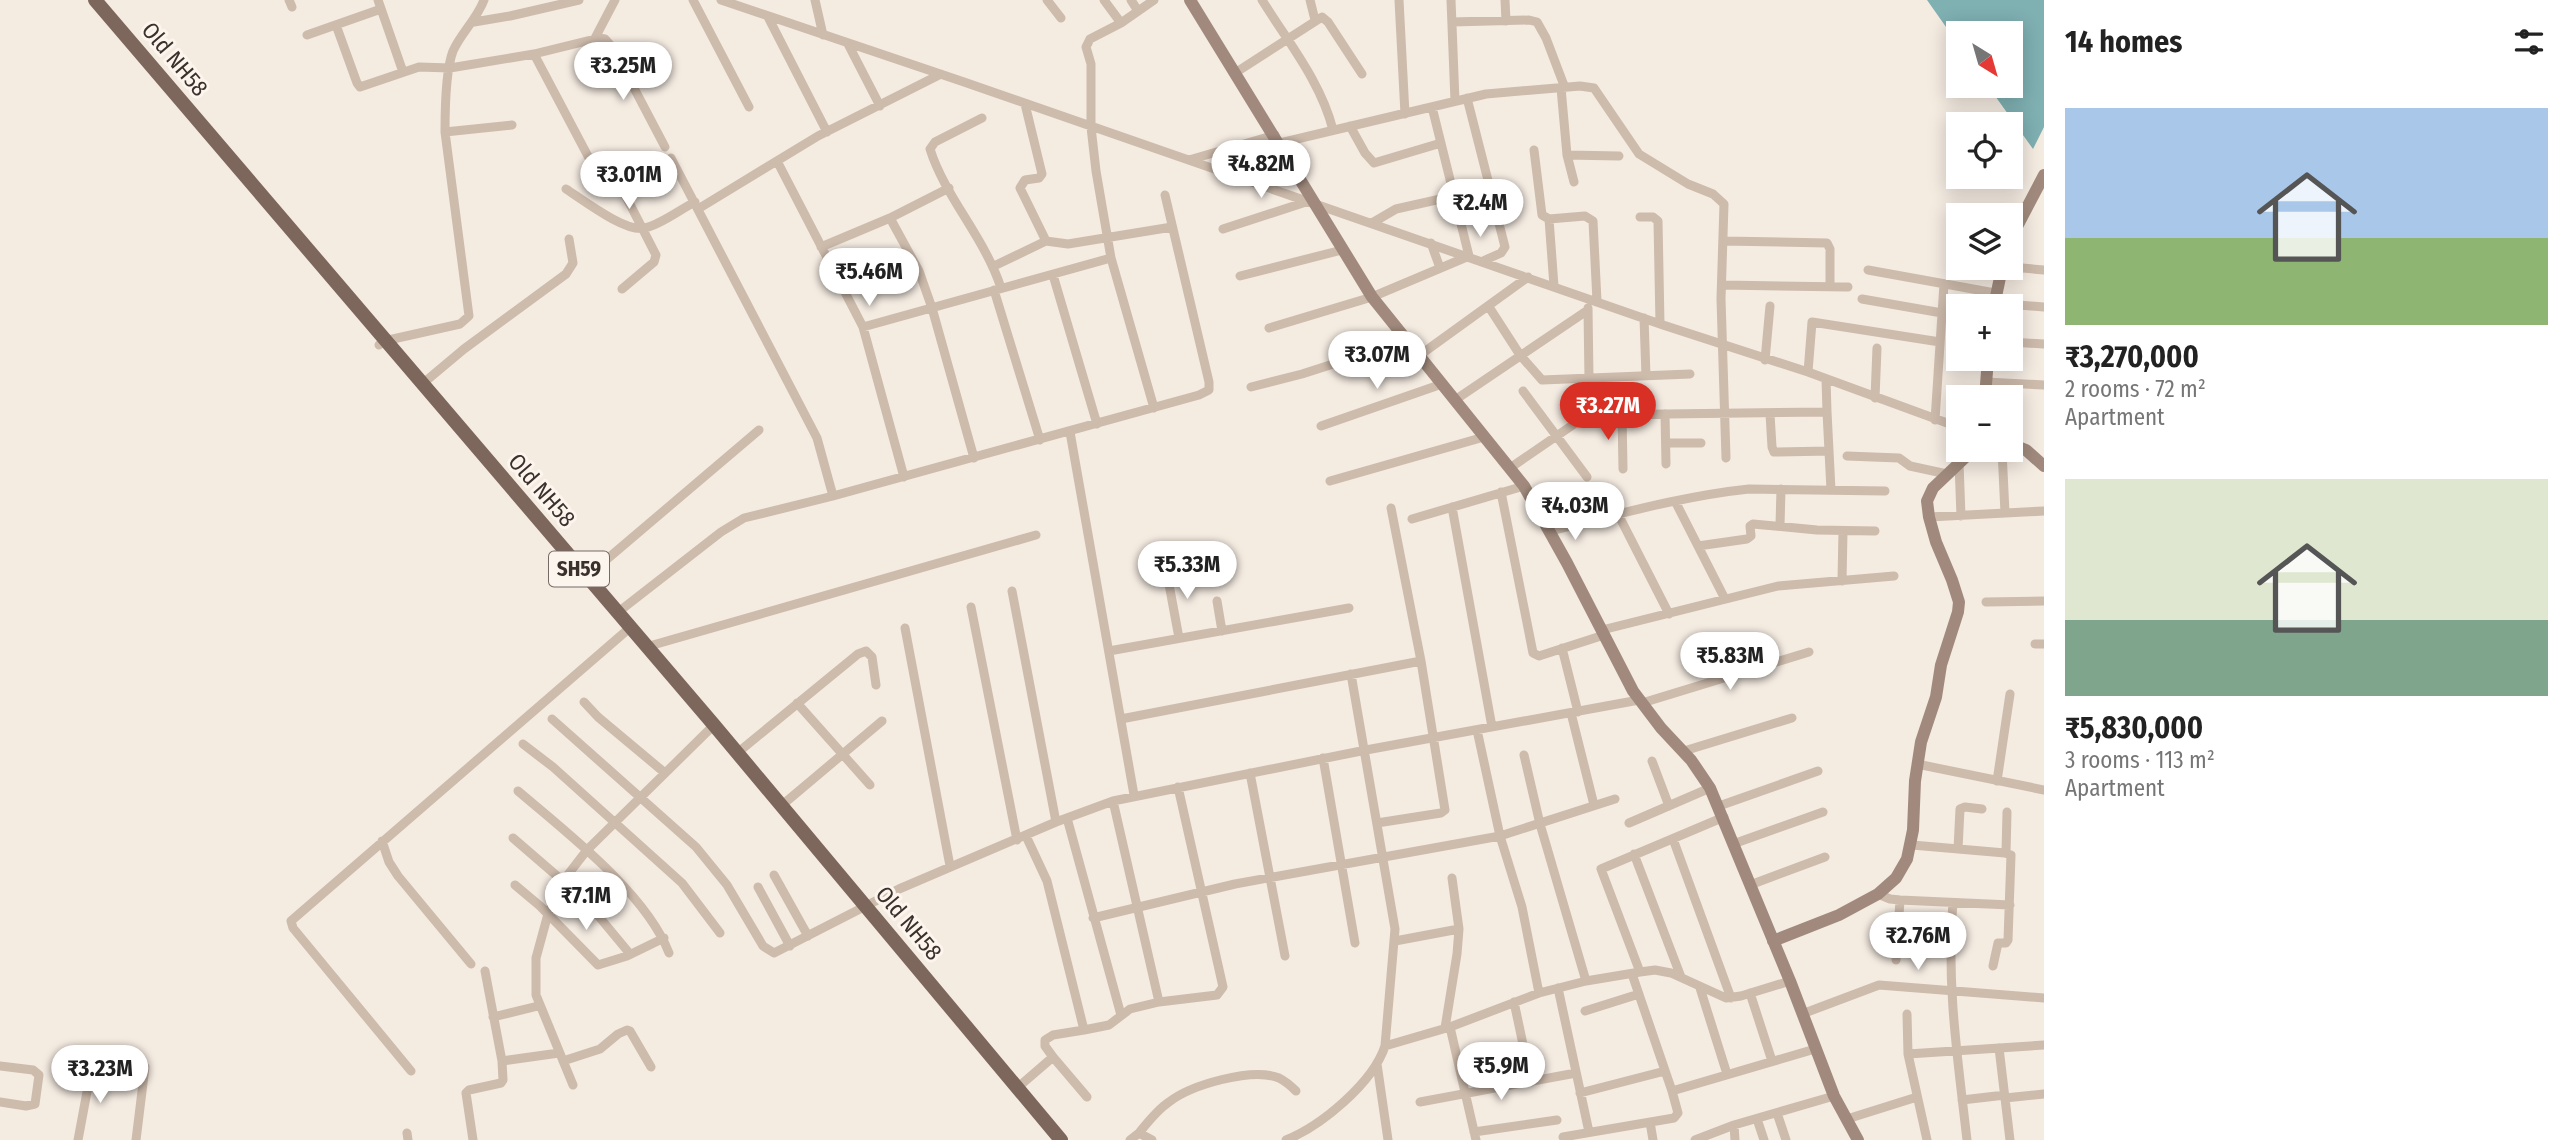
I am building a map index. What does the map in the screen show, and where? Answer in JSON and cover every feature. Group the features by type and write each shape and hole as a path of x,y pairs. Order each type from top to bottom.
{"main road":[{"name":"Old NH58","path":"87,0 617,613 861,907 1061,1140"},
{"name":"Old NH58","path":"95,0 625,632 781,806 861,907"},
{"name":"Old NH58","path":"1020,1094 1052,1140"}],"street":[{"path":"382,343 460,324 469,316 445,132 445,113 453,51 474,22 484,0"},
{"path":"474,22 579,0"},
{"path":"594,40 615,0"},
{"path":"693,0 749,107"},
{"path":"721,0 1765,360 1808,372 1946,423"},
{"path":"754,0 758,13"},
{"path":"815,0 823,35"},
{"path":"1047,0 1060,18"},
{"path":"1104,0 1121,23"},
{"path":"1131,0 1138,11"},
{"path":"1154,0 1086,44 1091,64 1091,127 1096,171 1111,258 1154,408"},
{"path":"1190,0 1372,297 1524,486 1640,702 1684,751 1710,788 1790,981 1834,1096 1858,1140"},
{"path":"1262,0 1326,103 1333,130"},
{"path":"1310,0 1315,20"},
{"path":"1399,0 1405,114"},
{"path":"1451,0 1455,101"},
{"path":"1505,0 1506,20"},
{"path":"307,35 337,25 380,5 403,72"},
{"path":"768,17 827,132"},
{"path":"1235,73 1322,17 1362,74"},
{"path":"1452,22 1537,22 1546,38 1563,88 1567,155 1574,182"},
{"path":"337,25 358,86 419,67 450,68 605,39 613,48 665,147"},
{"path":"848,44 880,106"},
{"path":"534,54 599,177"},
{"path":"566,189 624,225 643,229 697,205 827,132 941,74"},
{"path":"1188,160 1277,139 1333,130 1467,98 1563,88 1594,88 1639,154 1723,201 1722,343 1726,458"},
{"path":"1467,98 1505,247 1501,253 1483,261"},
{"path":"1025,104 1042,174 1038,178 1025,180 1020,188 1046,241"},
{"path":"1432,107 1469,256"},
{"path":"982,118 932,146 931,152 994,266 1040,440"},
{"path":"445,132 512,125"},
{"path":"1350,126 1365,153 1374,163 1441,143"},
{"path":"1534,150 1541,210 1545,218 1585,216 1591,218 1594,229 1592,300 1588,310 1590,380"},
{"path":"1567,155 1619,156"},
{"path":"671,158 817,438 833,496"},
{"path":"777,161 863,327 904,477"},
{"path":"2023,215 2044,175"},
{"path":"617,179 655,251 656,259 622,289"},
{"path":"821,247 890,218 950,188"},
{"path":"617,613 732,524 744,518 1070,432 1209,390 1165,195"},
{"path":"1372,223 1396,209 1454,196"},
{"path":"1223,229 1312,202"},
{"path":"1640,217 1653,217 1659,225 1660,324"},
{"path":"890,218 919,271 974,458"},
{"path":"1549,219 1554,286"},
{"path":"994,266 1046,241 1068,243 1108,239 1172,227"},
{"path":"421,385 464,349 566,274 573,263 569,239"},
{"path":"1724,242 1827,243 1830,249 1830,286"},
{"path":"1431,243 1440,268"},
{"path":"1240,276 1342,250"},
{"path":"1269,328 1372,297 1469,256"},
{"path":"863,327 1111,258"},
{"path":"2023,268 2044,270"},
{"path":"1868,270 1944,284 1973,294"},
{"path":"1053,275 1097,424"},
{"path":"1420,355 1528,277"},
{"path":"1935,420 1944,284"},
{"path":"1723,285 1848,287"},
{"path":"1863,299 1942,313"},
{"path":"2023,304 2044,307"},
{"path":"1765,360 1770,306"},
{"path":"1489,307 1520,355 1542,380 1690,374"},
{"path":"1455,400 1588,310"},
{"path":"1644,318 1646,376"},
{"path":"1808,372 1812,322 1940,342"},
{"path":"1251,387 1302,374 1408,340"},
{"path":"2023,343 2044,344"},
{"path":"1875,398 1877,348"},
{"path":"1986,385 1987,371"},
{"path":"1826,379 1831,490"},
{"path":"1986,382 2044,385"},
{"path":"1321,426 1442,384"},
{"path":"1523,390 1587,477"},
{"path":"1510,468 1585,418 1622,414 1827,412"},
{"path":"1622,414 1623,469"},
{"path":"1665,414 1666,464"},
{"path":"1770,414 1774,452 1829,451"},
{"path":"586,577 759,430"},
{"path":"1070,432 1135,795"},
{"path":"1330,481 1484,437"},
{"path":"1666,443 1701,443"},
{"path":"2023,449 2044,466"},
{"path":"1847,456 1899,458 1910,466 1947,474"},
{"path":"2003,462 2005,513"},
{"path":"1773,941 1839,915 1878,894 1901,871 1912,845 1921,742 1936,697 1941,666 1959,602 1929,517 1927,501 1930,494 1959,463"},
{"path":"1959,463 1961,516"},
{"path":"1412,519 1524,486"},
{"path":"1780,526 1781,489"},
{"path":"1550,531 1727,491 1885,491"},
{"path":"1502,492 1532,650 1536,656 1603,632 1778,586 1894,576"},
{"path":"1675,501 1725,599"},
{"path":"1452,507 1492,727"},
{"path":"1377,823 1441,813 1445,810 1421,661 1391,508"},
{"path":"1929,517 2044,511"},
{"path":"1618,514 1670,614"},
{"path":"1698,546 1747,539 1751,536 1750,526 1753,524 1875,531"},
{"path":"1842,581 1843,531"},
{"path":"646,647 1036,534"},
{"path":"1166,568 1179,639"},
{"path":"1012,592 1056,822"},
{"path":"1217,601 1222,631"},
{"path":"1986,602 2044,601"},
{"path":"971,607 1021,838 1046,881 1084,1030"},
{"path":"1109,651 1349,608"},
{"path":"905,628 950,866"},
{"path":"411,1071 290,925 293,916 625,632"},
{"path":"1562,648 1594,805"},
{"path":"736,754 858,654 866,651 872,657 876,685"},
{"path":"552,719 696,847 714,868 766,950 775,953 861,907 950,866 1113,801 1323,758 1640,702 1810,652"},
{"path":"1121,719 1421,661"},
{"path":"1286,1140 1334,1112 1377,1064 1385,1046 1395,941 1366,750 1351,674"},
{"path":"1997,781 2010,694"},
{"path":"584,702 665,774"},
{"path":"797,703 870,785"},
{"path":"1684,751 1792,718"},
{"path":"781,806 882,721"},
{"path":"573,1085 538,1006 536,995 536,958 548,914 562,881 587,850 712,727"},
{"path":"1477,730 1500,836 1518,891 1539,993"},
{"path":"523,744 553,767 682,883 720,933"},
{"path":"1524,755 1540,824 1586,981"},
{"path":"1323,758 1354,943"},
{"path":"1652,761 1669,806"},
{"path":"1917,764 2044,790"},
{"path":"1563,1137 1589,1132 1602,1135 1677,1115 1678,1110 1639,995 1626,929 1601,869 1673,839 1721,812 1818,771"},
{"path":"1250,773 1285,956"},
{"path":"1087,1097 1045,1046 1045,1040 1053,1035 1110,1025 1135,1007 1217,995 1222,991 1223,984 1178,787"},
{"path":"1629,823 1710,788"},
{"path":"518,791 587,850 638,902 664,938 669,953"},
{"path":"1093,918 1202,891 1500,836 1615,799"},
{"path":"1113,801 1159,1002"},
{"path":"1958,849 1960,808 1982,809"},
{"path":"1733,844 1823,812"},
{"path":"2006,853 2007,812"},
{"path":"1066,818 1121,1015"},
{"path":"513,838 600,917 630,954"},
{"path":"1673,839 1731,998"},
{"path":"382,841 389,862 398,876 471,964"},
{"path":"1912,845 2011,855 2008,942 1998,943 1993,967"},
{"path":"1634,854 1681,977"},
{"path":"1750,885 1825,857"},
{"path":"774,875 808,936"},
{"path":"1452,878 1459,929 1448,1028 1475,1136 1557,1120"},
{"path":"515,885 598,965 664,938"},
{"path":"758,887 790,946"},
{"path":"1878,894 1900,900 2010,905"},
{"path":"1896,960 1900,900"},
{"path":"1953,902 1950,991 1966,1140"},
{"path":"1395,941 1459,929"},
{"path":"473,1140 466,1093 501,1083 503,1077 485,971"},
{"path":"1385,1046 1448,1028 1539,993 1586,981 1663,971 1700,988 1731,998 1790,981"},
{"path":"1802,1014 1879,985 2044,998"},
{"path":"1558,988 1589,1132"},
{"path":"1700,988 1727,1074"},
{"path":"1750,993 1772,1061"},
{"path":"1585,1010 1639,995"},
{"path":"1514,1002 1531,1082"},
{"path":"493,1017 538,1006"},
{"path":"1907,1014 1908,1054 1927,1140"},
{"path":"502,1060 561,1057 600,1049 627,1030 651,1067"},
{"path":"1908,1054 2044,1045"},
{"path":"1999,1048 2010,1140"},
{"path":"1672,1091 1815,1049"},
{"path":"1020,1094 1054,1057"},
{"path":"1377,1064 1388,1140"},
{"path":"78,1140 92,1065"},
{"path":"0,1066 36,1071 39,1075 35,1104 26,1106 0,1102"},
{"path":"136,1140 145,1067"},
{"path":"1580,1093 1665,1071"},
{"path":"1420,1102 1576,1073"},
{"path":"1130,1140 1171,1100 1196,1087 1248,1075 1264,1075 1277,1077 1296,1091"},
{"path":"1962,1100 2044,1094"},
{"path":"1695,1140 1734,1125 1834,1096"},
{"path":"1847,1119 1917,1097"},
{"path":"1777,1113 1786,1140"},
{"path":"1757,1119 1764,1140"},
{"path":"1650,1122 1653,1140"},
{"path":"1734,1125 1735,1140"},
{"path":"1139,1133 1152,1140"}],"water":[{"path":"1927,0 2044,0 2044,127 2033,149 2023,135 2023,112 2007,112 1997,98 2023,98 2023,21 1946,21 1946,27"}]}
